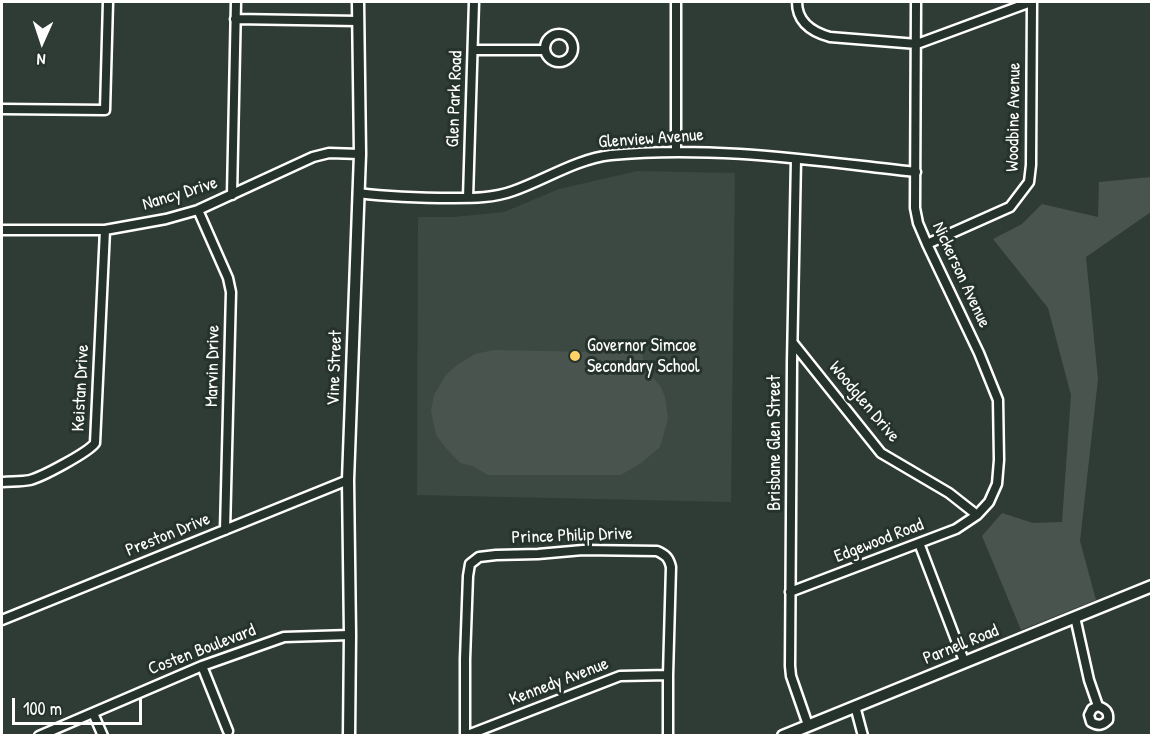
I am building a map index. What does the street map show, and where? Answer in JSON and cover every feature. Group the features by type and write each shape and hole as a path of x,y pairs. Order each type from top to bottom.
{"street":[{"path":"2,109 105,110 108,2"},
{"path":"232,195 236,2"},
{"name":"Vine Street","path":"349,735 348,480 360,154 358,2"},
{"name":"Glen Park Road","path":"468,198 474,2"},
{"path":"676,2 676,151"},
{"path":"797,2 800,18 817,34 916,44 1032,2"},
{"name":"Nickerson Avenue","path":"916,2 915,208 918,224 979,353 998,400 997,484 989,502 977,514"},
{"name":"Woodbine Avenue","path":"927,244 1010,207 1029,182 1032,2"},
{"path":"236,19 358,21"},
{"path":"473,50 544,50"},
{"name":"Glenview Avenue","path":"358,193 420,198 488,197 512,192 558,171 608,155 676,151 755,154 916,172"},
{"name":"Nancy Drive","path":"2,230 105,230 166,219 198,210 313,157 329,153 360,154"},
{"name":"Brisbane Glen Street","path":"796,159 790,592 791,676 808,725"},
{"name":"Marvin Drive","path":"198,210 228,278 231,292 225,530"},
{"name":"Keistan Drive","path":"2,482 30,480 77,457 92,448 95,443 105,230"},
{"name":"Woodglen Drive","path":"793,343 881,453 949,493 977,514"},
{"name":"Preston Drive","path":"2,620 348,480"},
{"name":"Edgewood Road","path":"790,592 956,529 977,514"},
{"path":"919,543 964,661"},
{"name":"Prince Philip Drive","path":"465,735 465,658 470,564 478,557 583,550 657,551 669,558 671,567 668,735"},
{"name":"Parnell Road","path":"783,735 1152,586"},
{"path":"1076,617 1089,680 1098,706"},
{"name":"Costen Boulevard","path":"39,735 202,666 284,637 350,635"},
{"path":"202,666 228,731"},
{"name":"Kennedy Avenue","path":"465,735 620,676 668,675"},
{"path":"855,706 863,735"},
{"path":"93,713 103,735"}],"shaded area":[{"name":"Governor Simcoe Secondary School","path":"637,171 735,173 731,502 417,495 418,217 453,217 504,212 559,189"},
{"path":"1151,177 1151,212 1086,257 1098,379 1080,541 1096,600 1021,630 982,536 1002,513 1033,523 1062,522 1071,395 1048,308 993,239 1022,224 1042,204 1098,217 1099,182"},
{"path":"494,350 642,353 644,367 661,387 665,397 668,419 660,447 641,463 621,475 488,475 473,466 460,463 436,435 431,411 434,395 446,375 457,365 475,354"}],"place":[{"name":"Governor Simcoe Secondary School","path":"575,356"}]}
